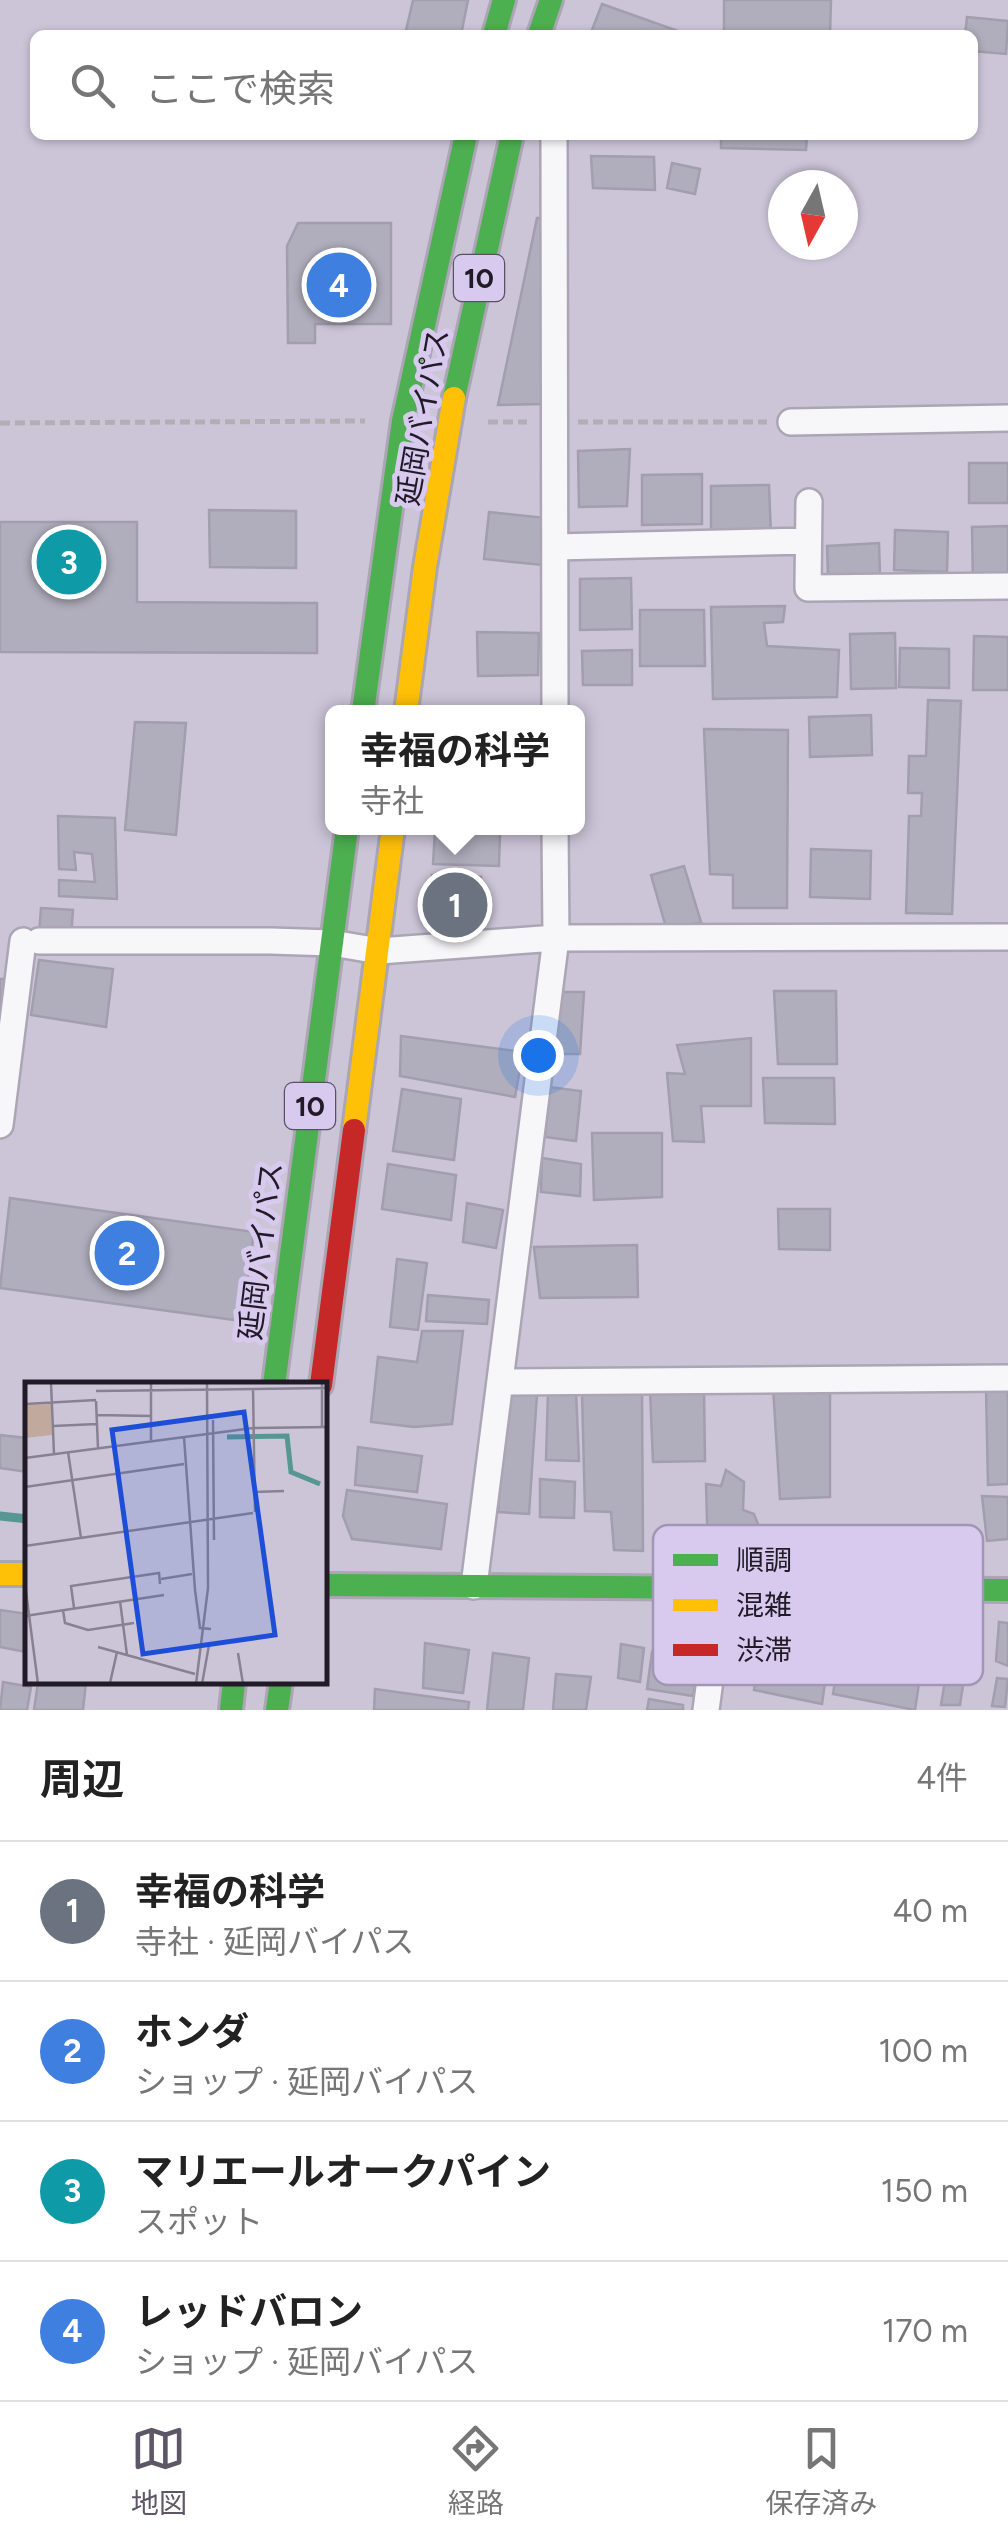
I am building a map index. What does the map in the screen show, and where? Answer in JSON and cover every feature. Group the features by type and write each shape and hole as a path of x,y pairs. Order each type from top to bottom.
{"main road":[{"path":"495,30 504,0"},
{"path":"541,30 550,0"},
{"name":"延岡バイパス","path":"364,705 403,421 465,140"},
{"name":"延岡バイパス","path":"407,705 450,422 511,140"},
{"name":"延岡バイパス","path":"274,1382 347,835"},
{"name":"10","path":"321,1382 392,835"},
{"path":"328,1584 653,1589"},
{"path":"231,1710 234,1685"},
{"path":"277,1710 280,1685"}],"street":[{"path":"554,140 555,705"},
{"path":"791,422 1008,418"},
{"path":"809,502 808,588 1008,586"},
{"path":"555,547 808,541"},
{"path":"474,1586 556,938 555,835"},
{"path":"0,1125 31,941 332,943 379,951 556,938 1008,937"},
{"path":"500,1382 1008,1378"},
{"path":"706,1710 709,1685"}],"path":[{"path":"0,423 403,421"},
{"path":"450,422 791,422"}],"building":[{"path":"413,0 468,0 462,30 406,30"},
{"path":"724,0 831,0 830,30 724,30"},
{"path":"602,4 675,30 592,30"},
{"path":"967,17 1008,21 1006,54 978,51 978,30 966,30"},
{"path":"721,140 807,140 806,150 721,148"},
{"path":"591,156 654,157 655,190 593,188"},
{"path":"672,163 700,169 695,194 667,188"},
{"path":"537,218 545,218 543,404 498,405"},
{"path":"298,223 391,223 391,324 315,324 315,343 288,343 287,246"},
{"path":"630,449 627,506 579,507 578,451"},
{"path":"969,463 1008,463 1008,503 969,503"},
{"path":"702,474 702,524 642,525 642,475"},
{"path":"769,485 771,535 711,535 711,486"},
{"path":"209,510 296,511 296,568 210,567"},
{"path":"489,512 546,518 542,565 484,559"},
{"path":"0,522 137,522 137,602 317,603 317,653 0,652"},
{"path":"1008,526 1008,582 973,583 972,527"},
{"path":"895,530 948,532 947,572 894,570"},
{"path":"879,543 880,574 828,577 827,546"},
{"path":"631,578 632,629 580,630 580,579"},
{"path":"785,606 783,622 764,623 767,646 839,650 837,697 713,699 711,607"},
{"path":"640,610 704,610 705,666 640,666"},
{"path":"477,632 539,633 538,675 478,676"},
{"path":"895,633 896,688 851,689 850,634"},
{"path":"974,636 1008,637 1008,690 973,690"},
{"path":"900,648 949,649 949,688 899,687"},
{"path":"632,650 632,685 583,685 582,651"},
{"path":"928,700 961,701 952,914 906,913 909,816 921,816 922,793 908,793 909,756 926,756"},
{"path":"871,715 872,755 810,757 809,717"},
{"path":"135,722 186,723 176,835 125,830"},
{"path":"704,729 788,730 787,908 733,908 733,875 710,874"},
{"path":"58,816 115,818 117,899 59,896 59,880 95,882 92,854 74,852 76,870 59,869"},
{"path":"435,835 500,835 499,866 433,864"},
{"path":"811,849 871,851 870,899 810,897"},
{"path":"684,866 701,922 667,931 651,875"},
{"path":"432,875 481,877 479,936 430,934"},
{"path":"41,908 73,910 71,937 39,935"},
{"path":"39,960 113,969 106,1027 31,1015"},
{"path":"0,979 6,979 5,1017 0,1016"},
{"path":"774,991 836,991 837,1064 778,1064"},
{"path":"559,992 584,992 580,1054 554,1054"},
{"path":"401,1036 523,1052 515,1097 400,1076"},
{"path":"751,1038 751,1106 701,1106 704,1142 673,1141 667,1073 685,1074 677,1045"},
{"path":"763,1078 834,1078 835,1124 765,1123"},
{"path":"549,1087 581,1091 576,1141 545,1137"},
{"path":"402,1089 461,1099 454,1160 393,1151"},
{"path":"592,1133 662,1133 662,1197 594,1200"},
{"path":"542,1158 581,1164 580,1196 541,1192"},
{"path":"388,1164 456,1175 451,1220 382,1209"},
{"path":"10,1198 254,1232 242,1321 0,1288"},
{"path":"467,1203 503,1210 496,1248 463,1242"},
{"path":"778,1209 830,1209 830,1250 779,1249"},
{"path":"637,1245 638,1297 540,1298 534,1247"},
{"path":"397,1259 427,1263 418,1330 390,1327"},
{"path":"428,1295 489,1300 487,1324 426,1321"},
{"path":"422,1331 463,1331 452,1424 414,1427 371,1422 378,1357 417,1362"},
{"path":"773,1387 830,1391 830,1497 780,1499"},
{"path":"704,1389 705,1461 653,1462 650,1391"},
{"path":"986,1389 1008,1389 1008,1484 988,1485"},
{"path":"548,1391 576,1392 579,1461 546,1460"},
{"path":"508,1392 537,1394 529,1514 498,1512"},
{"path":"582,1392 642,1394 643,1551 614,1550 611,1512 585,1511"},
{"path":"0,1435 25,1438 25,1472 0,1468"},
{"path":"358,1447 422,1456 417,1492 355,1485"},
{"path":"726,1470 744,1482 743,1510 754,1514 758,1525 707,1525 706,1484 721,1486"},
{"path":"540,1479 575,1482 574,1518 540,1517"},
{"path":"347,1490 447,1504 441,1549 352,1539 343,1516"},
{"path":"982,1496 1008,1497 1008,1539 987,1541"},
{"path":"0,1610 25,1614 25,1652 0,1647"},
{"path":"999,1622 1008,1623 1008,1666 996,1661"},
{"path":"425,1643 469,1650 463,1693 423,1688"},
{"path":"621,1644 644,1648 640,1682 618,1678"},
{"path":"652,1652 653,1685 695,1685 693,1696 647,1689"},
{"path":"493,1653 529,1658 523,1710 487,1710"},
{"path":"556,1674 591,1677 586,1710 553,1710"},
{"path":"997,1678 1008,1679 1005,1707 992,1706"},
{"path":"3,1682 31,1687 27,1710 0,1710"},
{"path":"38,1685 86,1685 83,1710 34,1710"},
{"path":"755,1685 825,1685 822,1704 754,1690"},
{"path":"834,1685 919,1685 915,1710 833,1694"},
{"path":"944,1685 963,1685 960,1705 941,1705"},
{"path":"375,1689 469,1702 468,1710 374,1710"},
{"path":"649,1699 683,1705 683,1710 647,1710"}],"waterway":[{"path":"0,1516 25,1519"}],"traffic: fast":[{"path":"495,30 504,0"},
{"path":"541,30 551,0"},
{"path":"364,705 403,421 465,140"},
{"path":"454,398 511,140"},
{"path":"274,1382 346,835"},
{"path":"328,1585 653,1587"},
{"path":"983,1590 1008,1590"},
{"path":"231,1710 234,1685"},
{"path":"277,1710 281,1685"}],"traffic: slow":[{"path":"407,705 425,567 454,398"},
{"path":"354,1130 392,835"},
{"path":"0,1574 25,1574"}],"traffic: jam":[{"path":"321,1382 354,1130"}],"place":[{"name":"レッドバロン","path":"339,285"},
{"name":"マリエールオークパイン","path":"69,562"},
{"name":"幸福の科学","path":"455,905"},
{"name":"ホンダ","path":"127,1253"}]}
